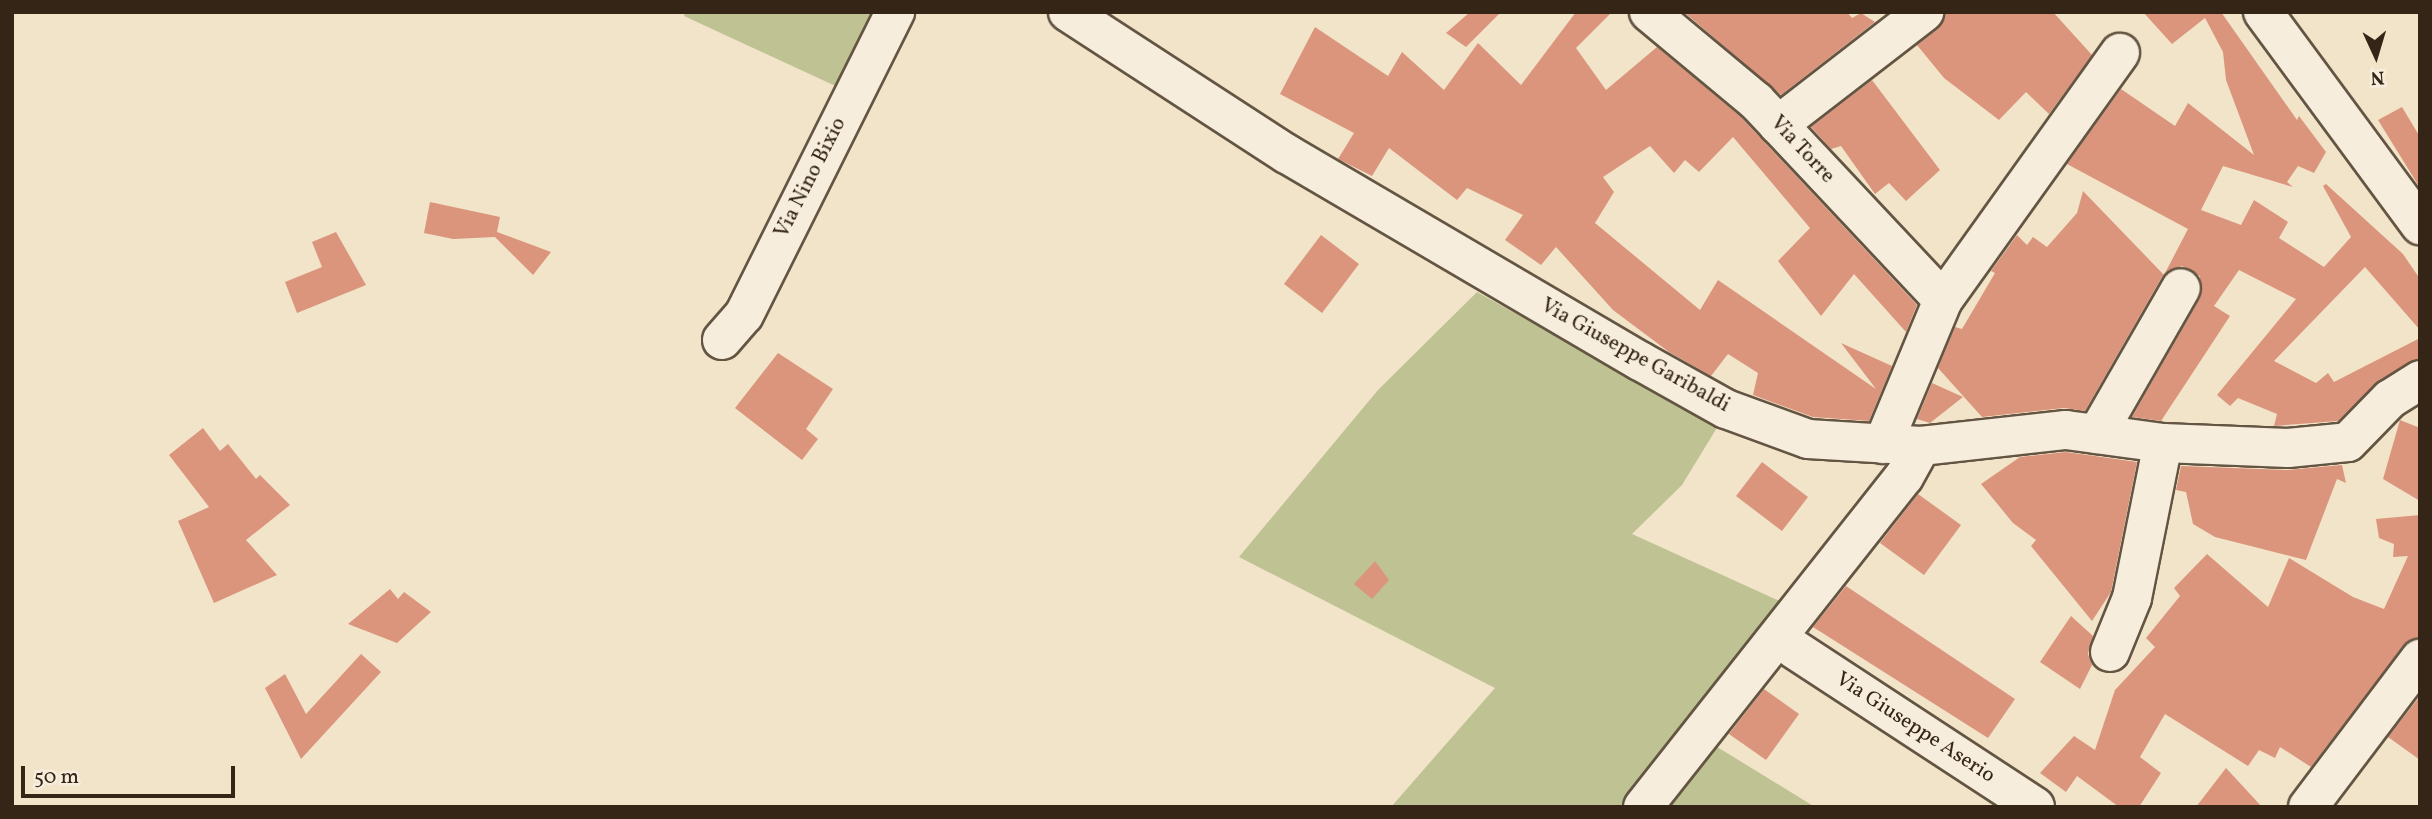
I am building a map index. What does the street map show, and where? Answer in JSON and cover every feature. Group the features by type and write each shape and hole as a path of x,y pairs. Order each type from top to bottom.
{"street":[{"name":"Via Nino Bixio","path":"722,340 744,315 895,12"},
{"name":"Via Giuseppe Garibaldi","path":"1068,12 1287,154 1726,409 1808,439 1921,446 2066,430 2163,443 2288,448 2348,442 2390,398 2420,380"},
{"name":"Via Torre","path":"1649,12 1756,101 1943,300"},
{"path":"1778,125 1924,12"},
{"path":"2263,12 2420,225"},
{"path":"1883,444 1943,300 2120,53"},
{"path":"2096,434 2181,288"},
{"path":"2110,652 2132,598 2163,443"},
{"path":"1643,807 1904,477 1921,446"},
{"name":"Via Giuseppe Aserio","path":"1794,649 2035,807"},
{"path":"2308,807 2420,659"}],"green space":[{"path":"685,12 886,12 842,89 684,16"},
{"path":"1477,292 1718,426 1682,485 1632,534 1788,605 1631,807 1391,807 1495,688 1239,557 1378,390"},
{"path":"1709,742 1815,807 1657,807"}],"building":[{"path":"1470,12 1501,12 1466,47 1446,33"},
{"path":"1576,12 1612,12 1576,48 1606,90 1657,47 1741,117 1917,305 1906,332 1854,274 1821,316 1778,261 1810,228 1733,137 1699,172 1685,160 1674,173 1650,146 1603,177 1614,192 1595,223 1700,310 1718,280 1876,389 1841,343 1892,366 1869,421 1813,417 1753,395 1758,373 1728,354 1711,376 1669,352 1613,310 1556,247 1541,265 1505,240 1523,215 1467,188 1457,200 1389,148 1372,176 1338,159 1354,133 1280,94 1315,27 1388,76 1402,52 1444,90 1478,43 1521,85"},
{"path":"1684,12 1847,12 1852,18 1861,13 1875,22 1781,95"},
{"path":"1945,12 2053,12 2092,55 2049,114 2026,92 1999,120 1944,78 1917,45 1938,29"},
{"path":"2143,12 2221,12 2297,120 2299,116 2326,152 2314,173 2298,166 2287,182 2293,187 2223,166 2201,210 2241,225 2254,200 2288,222 2279,238 2324,267 2351,237 2323,186 2326,184 2403,254 2420,279 2420,330 2365,267 2274,361 2316,383 2328,373 2334,382 2420,338 2420,358 2378,381 2338,421 2274,426 2277,414 2238,398 2230,406 2217,395 2296,299 2239,270 2214,306 2230,316 2161,421 2132,417 2200,298 2200,276 2182,266 2162,277 2085,411 2064,408 1982,417 1938,368 1955,327 1962,329 1995,273 1991,271 2017,235 2027,245 2033,237 2047,247 2077,213 2083,191 2164,275 2188,229 2067,164 2121,89 2175,126 2188,103 2254,155 2226,80 2223,52 2205,18 2172,44"},
{"path":"1872,80 1940,170 1906,201 1889,183 1875,194 1841,146 1831,149 1811,127"},
{"path":"2402,107 2420,137 2420,188 2378,120"},
{"path":"430,202 500,217 497,232 551,252 533,275 495,237 453,239 424,233"},
{"path":"336,232 366,285 297,313 285,282 322,267 312,242"},
{"path":"1321,235 1359,264 1322,313 1284,284"},
{"path":"778,353 833,389 806,429 818,439 802,460 735,408"},
{"path":"1932,383 1963,397 1930,423 1917,419"},
{"path":"2400,420 2420,428 2420,501 2383,479"},
{"path":"203,428 220,451 228,444 256,479 260,475 290,505 246,540 277,575 214,603 178,521 209,507 169,455"},
{"path":"2066,452 2137,462 2111,592 2092,621 2031,546 2036,540 2013,523 1981,484 2020,457"},
{"path":"1762,462 1808,497 1782,531 1736,496"},
{"path":"2342,465 2346,483 2337,479 2306,560 2215,537 2193,524 2186,492 2176,490 2181,466 2287,470"},
{"path":"1918,494 1961,525 1924,575 1880,543"},
{"path":"2420,515 2420,638 2403,646 2311,767 2280,747 2275,758 2259,750 2248,766 2165,714 2140,757 2161,773 2139,807 2119,807 2077,776 2066,792 2040,773 2074,736 2095,750 2115,690 2155,647 2146,638 2180,596 2174,588 2207,554 2268,607 2289,558 2353,597 2384,609 2408,556 2393,557 2394,544 2379,538 2376,519"},
{"path":"1375,561 1389,580 1372,599 1354,584"},
{"path":"1846,586 2015,699 1988,738 1813,627"},
{"path":"390,589 398,599 404,592 431,612 397,643 348,624"},
{"path":"2071,616 2093,636 2088,654 2092,665 2080,689 2040,662"},
{"path":"361,654 381,672 301,759 265,688 285,674 306,714"},
{"path":"1764,689 1799,714 1766,760 1729,734"},
{"path":"2420,696 2420,760 2388,737"},
{"path":"2226,768 2262,807 2196,807"}]}
